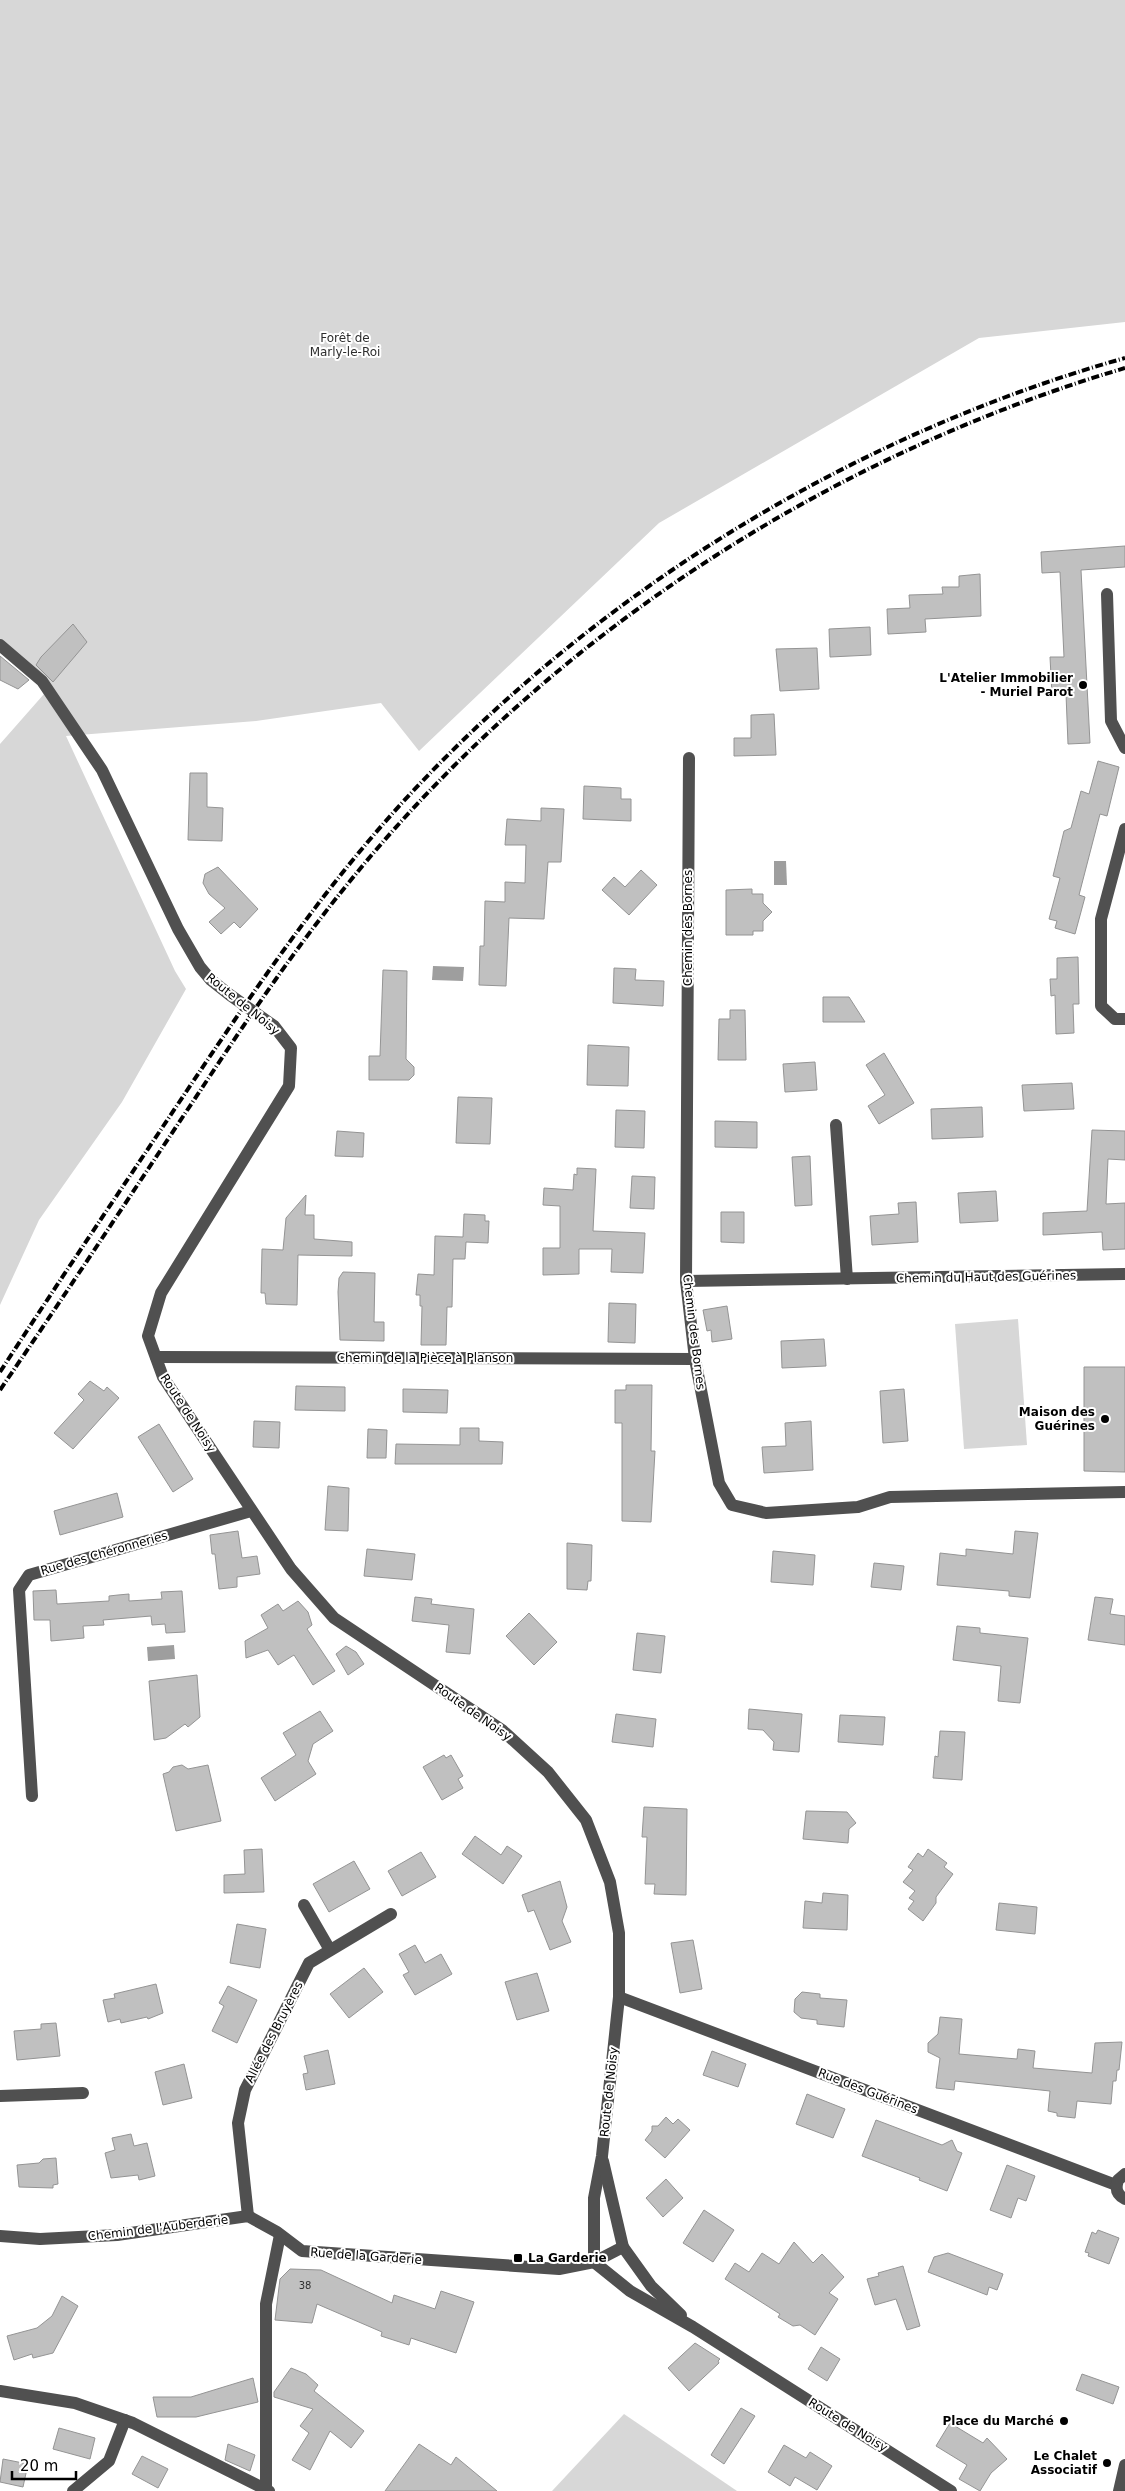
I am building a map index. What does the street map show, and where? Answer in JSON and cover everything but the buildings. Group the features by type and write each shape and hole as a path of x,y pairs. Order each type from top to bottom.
{"street":[{"path":"1107,594 1111,721 1125,748"},
{"name":"Route de Noisy","path":"0,645 42,681 102,770 178,929 200,967 210,980 274,1026 291,1048 289,1086 161,1293 148,1336 163,1377 291,1568 334,1618 502,1730 548,1772 586,1820 610,1882 619,1933 619,1997 602,2156 594,2198 594,2262 630,2291 693,2327 951,2491"},
{"name":"Chemin des Bornes","path":"690,758 686,1281 695,1359 719,1483 732,1505 766,1513 858,1507 890,1496 1125,1492"},
{"path":"1125,829 1101,919 1101,1006 1115,1019 1125,1019"},
{"path":"836,1125 848,1278"},
{"name":"Chemin du Haut des Guérines","path":"686,1281 1125,1274"},
{"name":"Chemin de la Pièce à Planson","path":"156,1357 695,1359"},
{"name":"Rue des Chéronneries","path":"32,1796 19,1590 29,1575 251,1511"},
{"path":"304,1905 330,1950"},
{"name":"Allée des Bruyères","path":"248,2216 238,2123 245,2090 310,1963 391,1914"},
{"name":"Rue des Guérines","path":"619,1997 1116,2185"},
{"path":"0,2096 84,2093"},
{"name":"Route de Noisy","path":"602,2156 623,2247 651,2286 693,2327"},
{"path":"1125,2174 1118,2180 1116,2185 1118,2193 1125,2199"},
{"path":"0,2390 75,2403 125,2420 268,2490 266,2304 280,2235 248,2216"},
{"name":"Chemin de l'Auberderie","path":"0,2236 40,2240 116,2235 248,2216"},
{"name":"Rue de la Garderie","path":"280,2235 302,2252 559,2269 594,2262 623,2247"},
{"path":"73,2491 109,2461 125,2420"},
{"path":"1119,2491 1125,2465"}],"green space":[{"name":"Forêt de Marly-le-Roi","path":"0,0 1125,0 1125,322 979,338 659,523 419,751 381,703 256,721 66,736 175,971 186,989 122,1102 39,1220 0,1305 0,744 44,694 35,678 0,649"},
{"path":"1018,1319 1027,1445 964,1449 955,1324"},
{"path":"624,2414 737,2491 552,2491"}],"shaded area":[{"path":"774,861 786,861 787,885 774,885"},
{"path":"433,966 464,967 463,981 432,980"},
{"path":"174,1645 175,1659 148,1661 147,1647"}],"railway":[{"path":"0,1372 211,1055 288,944 371,838 401,804 476,728 557,657 642,591 732,531 826,478 923,431 1023,391 1125,358"},
{"path":"0,1390 247,1020 305,939 346,886 424,797 509,714 600,637 696,568 798,506 903,452 1013,406 1125,368"}],"place":[{"name":"L'Atelier Immobilier - Muriel Parot","path":"1083,685"},
{"name":"Maison des Guérines","path":"1105,1419"},
{"name":"La Garderie","path":"518,2258"},
{"name":"Place du Marché","path":"1064,2421"},
{"name":"Le Chalet Associatif","path":"1107,2463"}]}
